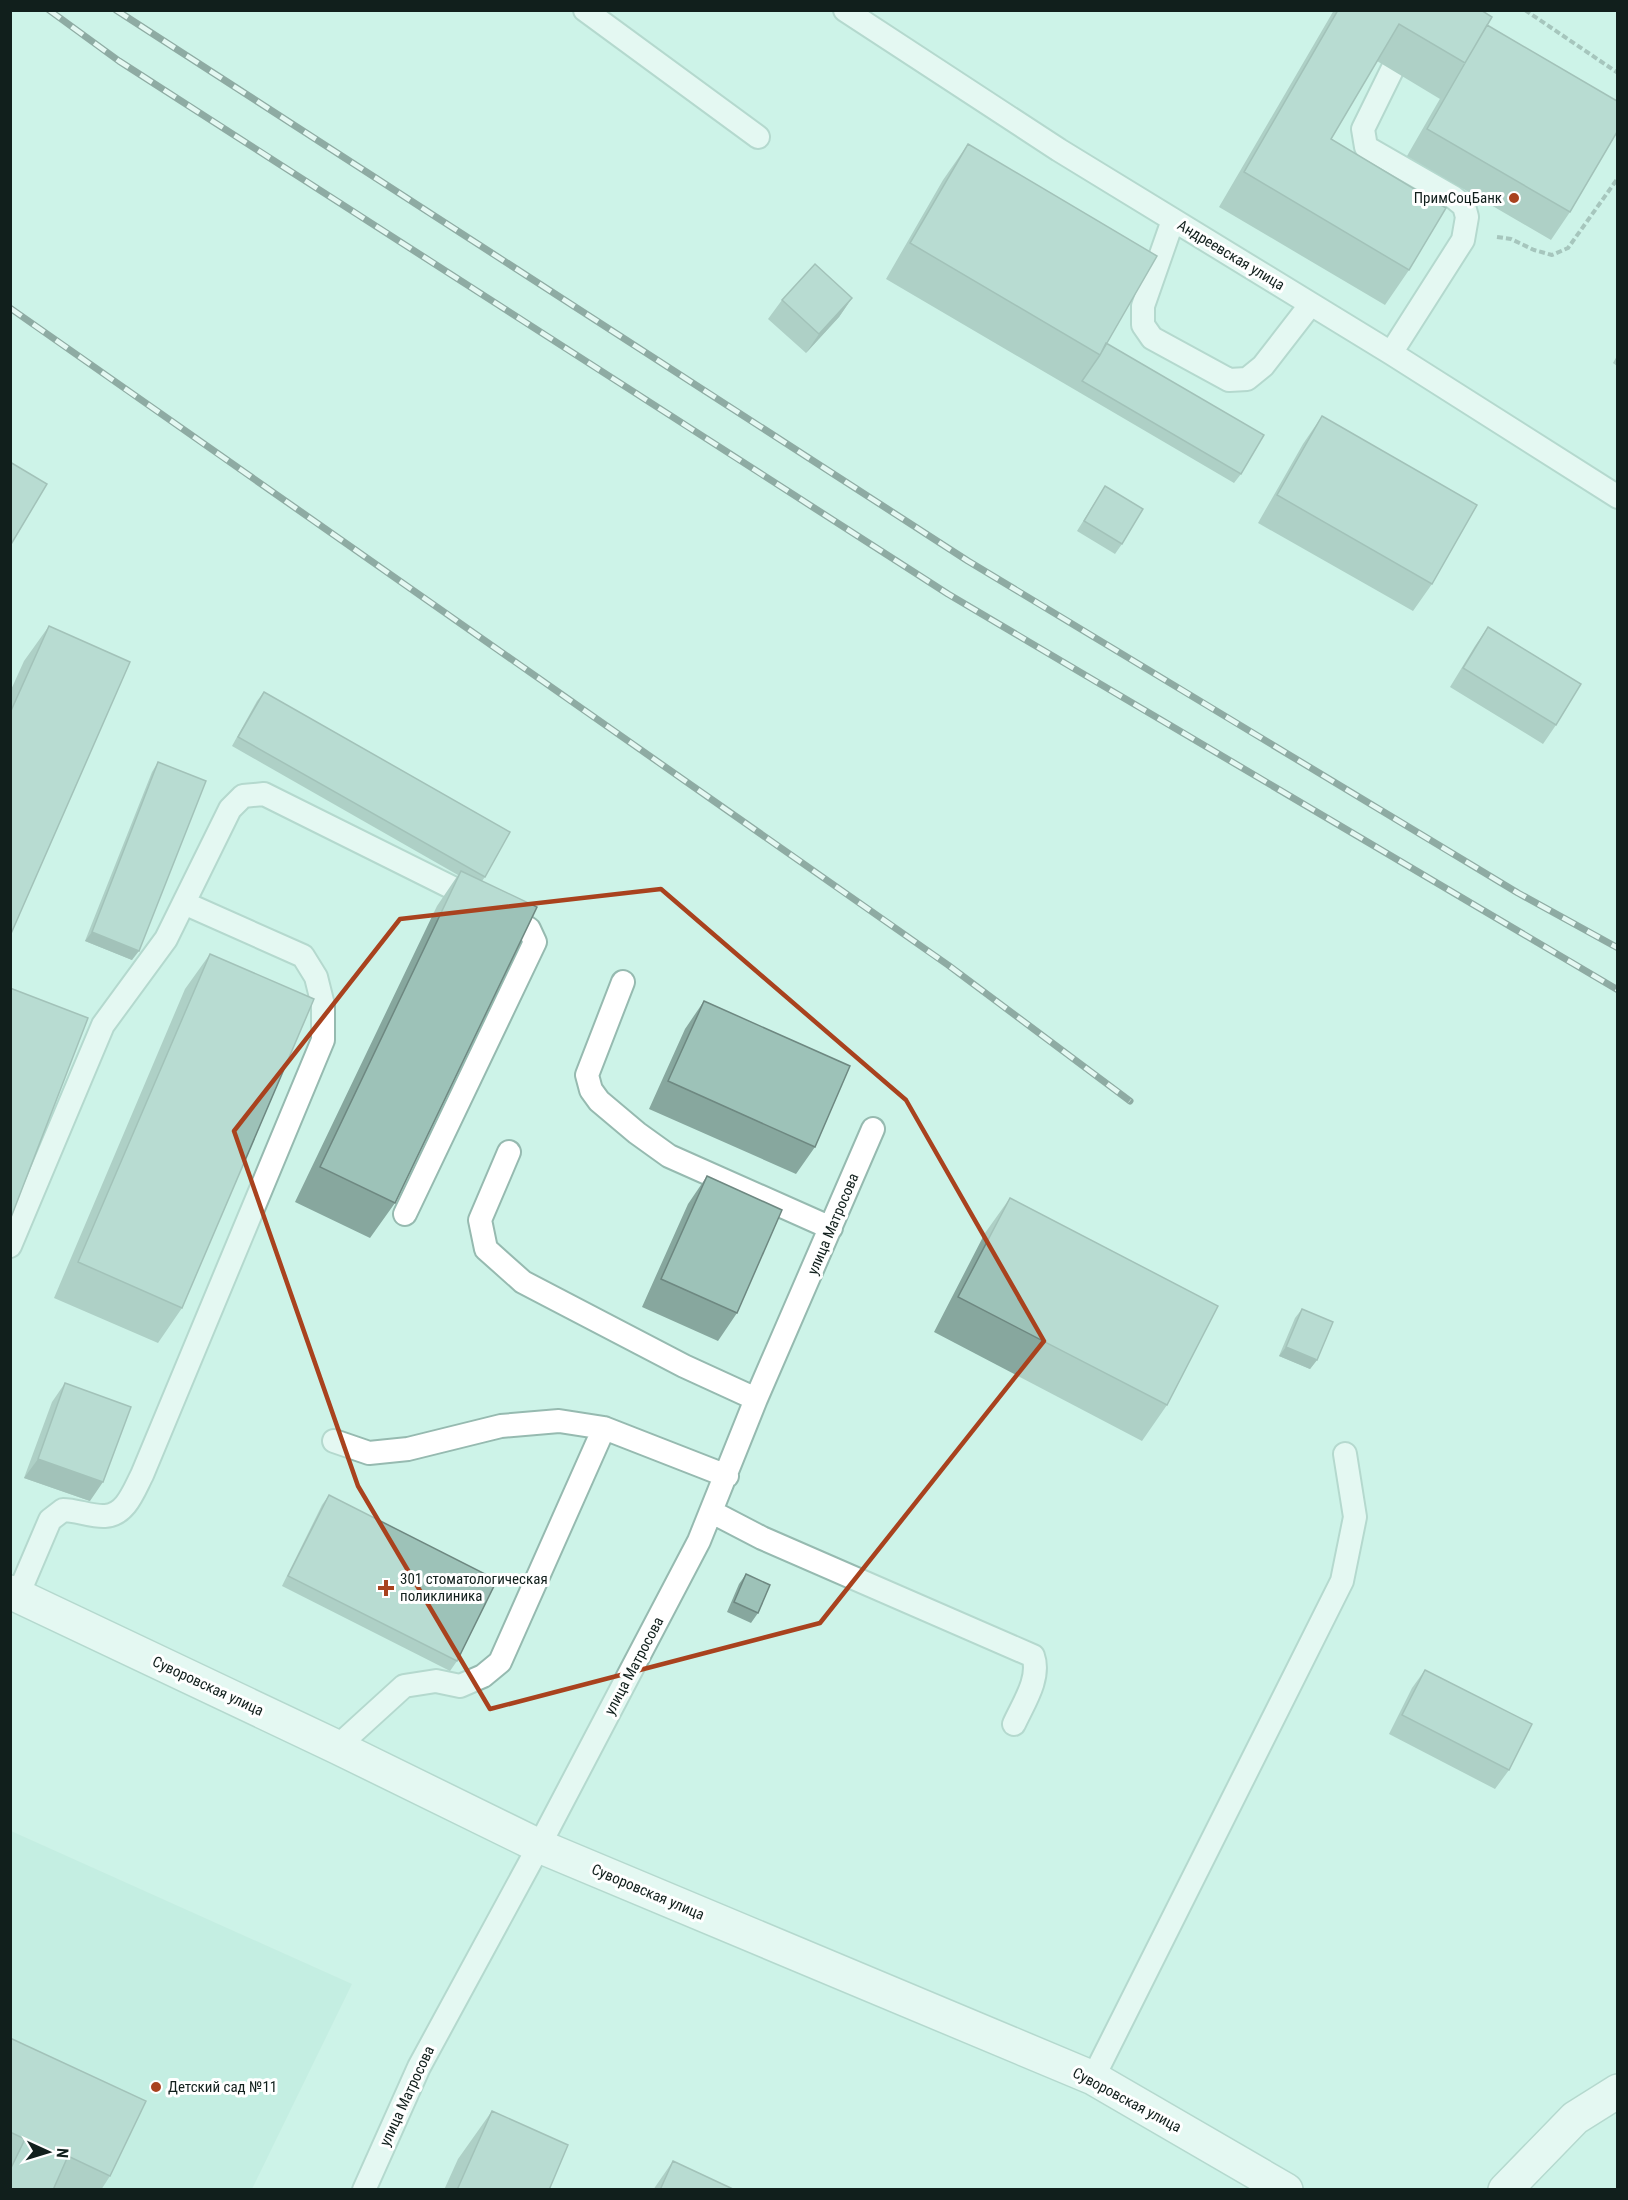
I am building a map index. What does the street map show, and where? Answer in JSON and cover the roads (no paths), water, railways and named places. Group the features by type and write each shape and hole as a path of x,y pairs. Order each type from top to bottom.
{"street":[{"name":"Суворовская улица","path":"14,1594 337,1747 539,1846 1093,2078 1286,2190"},
{"path":"1505,2190 1575,2118 1617,2091"}],"lane":[{"path":"585,10 758,137"},
{"name":"Андреевская улица","path":"845,10 1059,150 1391,353 1617,497"},
{"path":"1391,353 1463,240 1467,217 1464,206 1453,197 1366,147 1363,129 1392,70 1428,10"},
{"path":"1173,220 1143,306 1143,325 1152,338 1229,380 1247,380 1263,366 1311,304"},
{"path":"10,1246 103,1025 166,939 230,809 243,796 264,794 511,917 529,929 535,942 405,1214"},
{"path":"14,1594 50,1520 63,1510 105,1516 118,1512 129,1500 142,1475 323,1040 323,1005 316,977 303,956 184,903"},
{"path":"623,982 587,1075 598,1101 669,1156 831,1228"},
{"name":"улица Матросова","path":"364,2190 419,2067 539,1846 699,1541 756,1399 873,1129"},
{"path":"509,1152 480,1220 486,1249 523,1282 684,1366 756,1399"},
{"path":"334,1441 369,1453 408,1449 501,1426 559,1421 604,1428 727,1476"},
{"path":"337,1747 404,1686 436,1681 460,1686 483,1676 500,1662 604,1428"},
{"path":"1093,2078 1342,1581 1355,1517 1345,1454"},
{"path":"712,1512 762,1538 1033,1656 1036,1664 1032,1685 1014,1724"}],"railway":[{"path":"49,10 119,61 948,594 1618,990"},
{"path":"116,10 968,561 1518,893 1618,948"},
{"path":"10,308 948,965 1130,1101"}],"place":[{"name":"ПримСоцБанк","path":"1514,198"},
{"name":"301 стоматологическая поликлиника","path":"386,1588"},
{"name":"Детский сад №11","path":"156,2087"}]}
